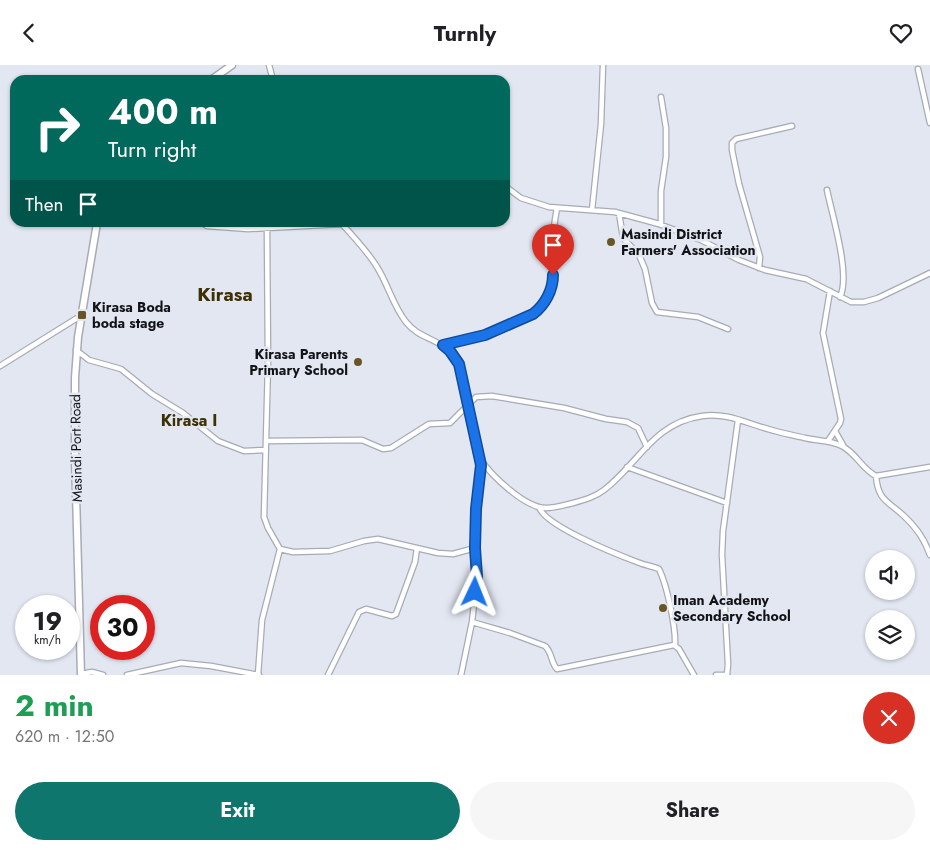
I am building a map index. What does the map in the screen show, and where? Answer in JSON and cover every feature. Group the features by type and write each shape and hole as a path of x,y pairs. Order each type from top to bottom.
{"main road":[{"path":"218,75 232,65"},
{"name":"Masindi Port Road","path":"81,675 75,457 76,350 96,227"}],"street":[{"path":"592,210 602,124 603,65"},
{"path":"918,69 930,123"},
{"path":"661,225 661,191 666,157 666,128 662,97"},
{"path":"759,268 760,257 739,184 732,143 736,139 792,126"},
{"path":"510,189 527,200 557,208 620,213 661,225 700,240 759,268 773,273 806,279 840,297 855,302 878,299 930,273"},
{"path":"827,190 843,265 844,282 840,297"},
{"path":"443,345 485,335 538,311 552,287 553,233 557,208"},
{"path":"620,213 623,238 636,251 642,262 652,303 657,312 698,317 728,329"},
{"path":"221,227 248,229 292,227"},
{"path":"344,227 377,266 405,321 415,330 443,345 459,364 481,460 475,548 477,577 472,622 461,675"},
{"path":"268,229 268,363 264,517 280,549 293,553 330,551 378,539 438,553 453,554 475,548"},
{"path":"828,441 840,423 841,417 823,333 830,291"},
{"path":"0,366 82,315"},
{"path":"76,350 89,360 121,369 152,394 183,413 218,441 244,451 265,450"},
{"path":"266,441 362,440 384,449 391,448 429,424 450,423 476,397 492,396 564,408 606,419 627,422 638,428 647,447"},
{"path":"481,460 497,480 527,502 546,508 592,497 605,489 665,429 688,419 709,415 726,416 808,439 828,441 844,447"},
{"path":"716,675 726,675 728,665 722,544 738,420"},
{"path":"835,431 844,447 866,469 876,476 883,498 904,515 922,536 930,555"},
{"path":"627,467 727,503"},
{"path":"876,476 930,467"},
{"path":"538,507 546,518 578,536 629,559 660,570 674,630 675,645 694,675"},
{"path":"328,675 359,612 366,609 392,616 396,614 415,563 417,548"},
{"path":"127,675 181,663 212,666 259,675 262,620 280,549"},
{"path":"472,622 542,644 549,651 557,675"},
{"path":"556,669 599,662 675,645"},
{"path":"81,675 92,672 103,675"}],"place":[{"name":"Masindi District Farmers' Association","path":"611,242"},
{"name":"Kirasa Boda boda stage","path":"82,315"},
{"name":"Kirasa Parents Primary School","path":"358,362"},
{"name":"Iman Academy Secondary School","path":"663,608"}],"district":[{"name":"Kirasa","path":"225,294"},
{"name":"Kirasa I","path":"189,420"}],"route":[{"path":"475,592 477,577 475,548 476,509 481,460 462,372 455,357 443,345 475,339 504,328 538,311 552,287 553,275"}]}
